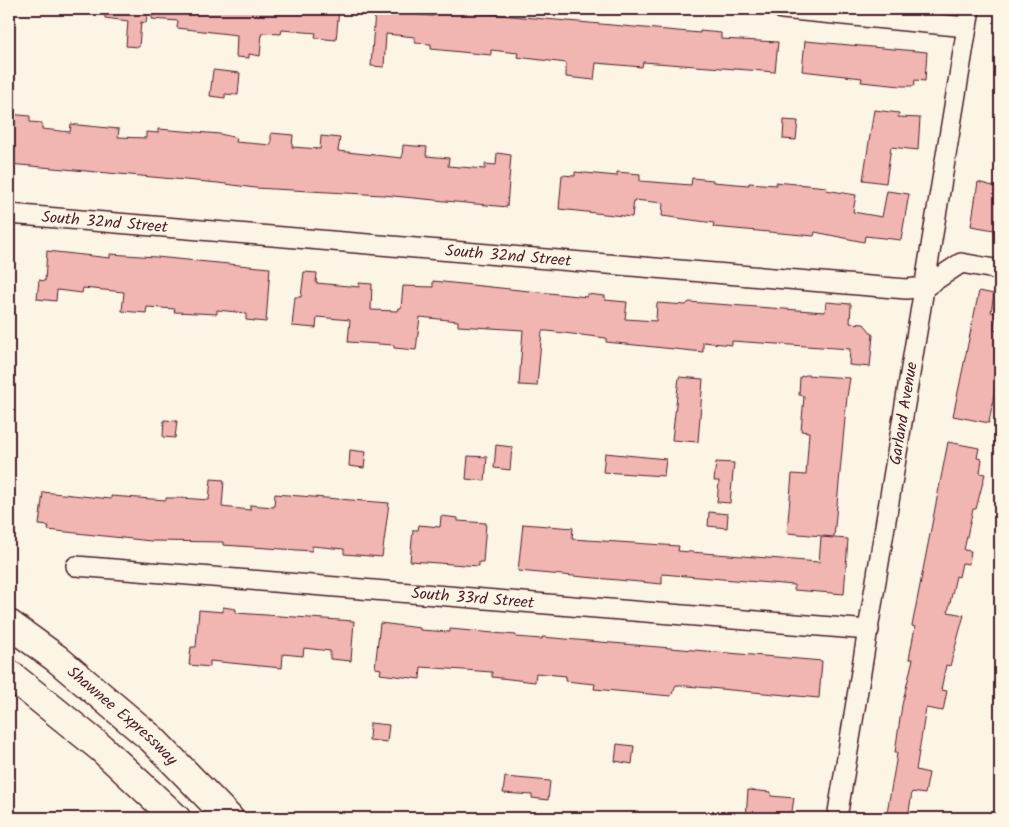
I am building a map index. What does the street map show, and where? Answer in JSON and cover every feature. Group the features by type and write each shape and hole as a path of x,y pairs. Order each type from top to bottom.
{"highway":[{"name":"Shawnee Expressway","path":"9,624 56,658 152,739 229,818"},
{"path":"9,674 102,748 176,818"}],"street":[{"path":"782,9 967,27"},
{"name":"Garland Avenue","path":"837,818 970,9"},
{"name":"South 32nd Street","path":"9,214 906,289 925,286 961,263 1000,270"},
{"name":"South 33rd Street","path":"76,566 869,630"}],"building":[{"path":"105,9 148,9 146,23 141,22 139,47 126,46 128,21 105,18"},
{"path":"153,9 339,9 336,40 315,38 316,33 282,30 281,34 262,33 260,56 249,54 249,58 236,57 237,35 177,28 178,21 152,19"},
{"path":"434,9 700,33 700,31 721,33 721,39 778,42 775,72 643,62 642,67 596,63 594,80 566,77 566,63 517,57 518,53 491,50 491,55 431,49 431,44 415,43 415,37 386,34 384,67 371,66 375,11 433,16"},
{"path":"805,41 927,52 925,81 915,80 914,86 901,86 861,82 862,78 802,71"},
{"path":"213,70 240,73 238,95 225,94 225,98 210,96"},
{"path":"874,110 899,113 898,117 920,118 918,150 891,147 886,183 863,180"},
{"path":"9,114 30,116 30,122 42,123 42,129 70,132 71,124 119,129 118,137 146,138 146,132 158,133 158,129 220,134 237,138 236,142 271,145 271,133 293,135 292,147 320,149 321,136 340,138 338,151 402,158 403,145 427,147 426,156 449,158 448,166 485,169 485,164 496,165 497,153 511,155 507,207 383,195 255,188 9,164"},
{"path":"784,120 798,121 796,140 783,139"},
{"path":"575,172 617,176 617,172 640,174 640,181 691,185 692,178 749,185 749,183 776,185 776,182 827,187 826,190 856,195 853,212 882,217 887,191 909,194 901,240 865,236 864,242 815,232 814,236 713,227 714,223 662,216 663,203 634,200 632,217 559,209 562,175 575,176"},
{"path":"978,182 1000,188 1000,231 971,226"},
{"path":"47,251 110,258 110,254 156,257 270,268 266,322 246,320 246,313 217,310 217,314 174,312 175,309 147,307 146,313 122,311 124,292 83,288 82,293 57,290 56,301 37,299 39,280 45,281"},
{"path":"304,272 317,273 316,283 359,287 359,283 372,284 371,310 397,311 398,308 401,308 403,286 433,287 433,281 587,297 587,294 605,296 605,300 627,302 625,319 656,321 657,303 686,305 689,302 825,312 826,302 851,304 850,323 864,324 873,335 870,367 849,365 850,349 732,341 732,345 703,342 703,352 606,342 606,338 542,331 537,386 519,385 523,330 458,326 458,321 420,317 416,350 394,348 394,345 348,342 350,320 317,317 316,328 292,326 295,297 301,297"},
{"path":"979,291 994,294 991,312 996,313 994,330 1000,331 1000,358 989,423 953,416"},
{"path":"806,375 850,378 834,537 787,533 792,474 806,475 809,432 801,431 804,396 799,395 800,377"},
{"path":"679,377 703,379 698,442 672,440"},
{"path":"164,420 177,421 175,438 163,437"},
{"path":"948,442 979,448 977,458 982,459 980,473 985,474 976,509 973,509 964,550 971,551 969,564 962,563 959,577 956,576 948,612 964,615 950,666 946,665 941,690 947,691 943,711 926,708 916,770 929,773 925,794 912,792 908,818 886,818 896,761 897,752 895,752 902,705 913,659 909,659 915,627 912,626"},
{"path":"496,445 512,447 510,470 494,468"},
{"path":"350,450 366,452 364,468 349,466"},
{"path":"605,453 666,459 664,476 603,472"},
{"path":"468,456 487,457 485,481 466,479"},
{"path":"716,462 734,463 730,503 717,502 719,481 714,481"},
{"path":"211,479 224,480 222,507 250,510 250,505 274,507 275,494 389,503 382,557 344,554 344,549 312,546 312,551 223,545 223,542 151,541 48,530 49,526 39,525 43,492 111,499 111,496 166,500 166,498 181,498 209,500"},
{"path":"709,512 728,514 727,528 708,526"},
{"path":"441,516 458,518 458,521 486,523 483,562 479,562 479,566 410,561 413,530 418,530 419,525 440,527"},
{"path":"523,524 573,528 572,539 679,546 678,551 819,562 821,537 848,539 844,594 794,590 794,585 662,574 662,584 518,571"},
{"path":"223,607 236,609 236,613 354,621 351,661 330,659 330,651 304,648 303,656 283,654 282,668 210,661 210,667 189,665 191,647 196,647 199,610 223,612"},
{"path":"380,623 420,628 420,630 450,632 450,629 516,635 516,637 542,639 542,637 822,661 819,698 676,685 671,696 594,689 595,684 565,681 566,676 536,673 535,682 492,677 492,672 421,667 420,679 380,674 381,669 375,668"},
{"path":"370,723 389,725 387,742 369,740"},
{"path":"617,744 634,746 632,764 615,761"},
{"path":"505,777 550,781 548,800 532,798 532,795 503,793"},
{"path":"748,790 771,792 771,796 794,798 791,818 746,818"}]}
